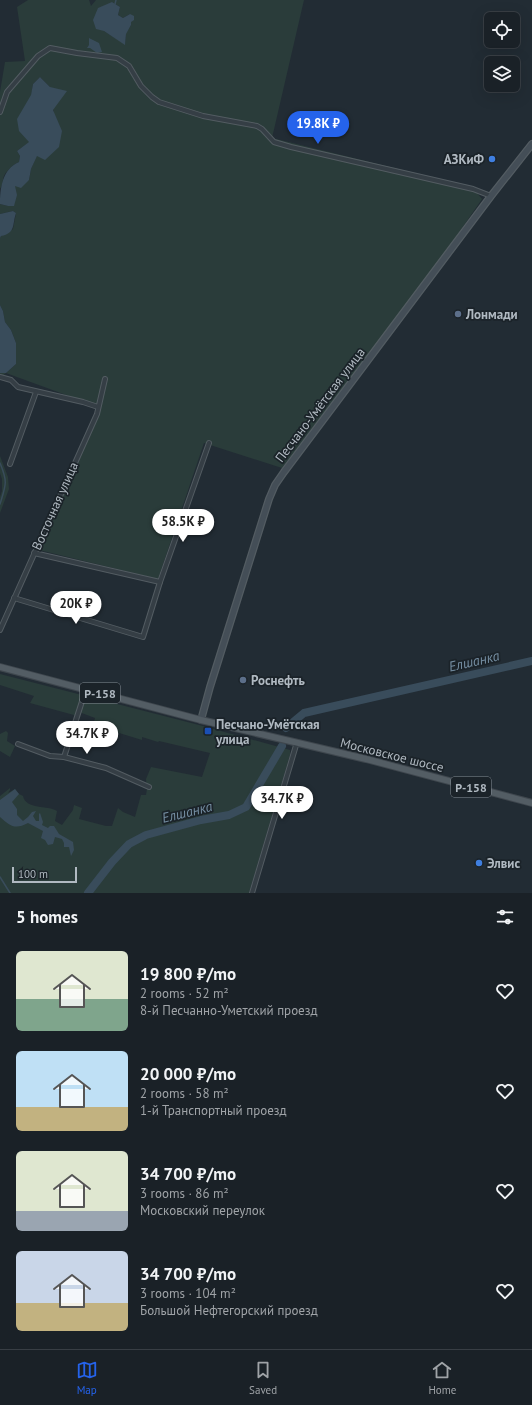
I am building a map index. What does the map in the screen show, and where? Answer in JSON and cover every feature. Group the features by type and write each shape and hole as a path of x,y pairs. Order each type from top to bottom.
{"main road":[{"name":"Песчано-Умётская улица","path":"200,720 269,499 275,486 491,196 532,144"},
{"name":"Р-158","path":"0,667 200,720 295,742"},
{"name":"Московское шоссе","path":"295,742 404,768 532,803"}],"street":[{"path":"0,112 7,92 38,56 50,48 117,58 129,66 146,92 152,98 180,110 257,126 262,129 274,142 291,147 473,189 491,196"},
{"path":"0,377 11,380 18,387 84,402 98,407"},
{"name":"Восточная улица","path":"0,630 96,414 105,379"},
{"path":"10,464 36,392"},
{"path":"14,598 143,637 160,582 209,443"},
{"path":"34,553 160,582"},
{"path":"64,757 86,689"},
{"path":"252,893 295,742"},
{"path":"18,744 50,756 64,757 106,768 149,787"}],"shaded area":[{"path":"28,0 89,0 91,6 96,0 304,0 272,138 472,187 482,199 442,257 282,468 204,443 158,579 39,550 99,407 6,373 16,364 16,343 11,330 5,322 0,305 0,238 13,229 16,213 13,211 0,214 0,204 8,206 15,185 29,180 31,169 54,115 50,87 40,77 33,84 25,137 30,142 17,151 20,156 19,162 10,168 5,174 0,189 0,92 5,62 25,61 17,7","holes":["112,2 120,7 118,15 123,18 130,14 131,25 126,33 125,44 104,31"]},
{"path":"0,373 6,373 0,378"},
{"path":"0,456 8,477 9,489 0,513 2,479 0,473"},
{"path":"0,674 290,750 290,755 249,893 0,893 0,796 10,788 8,793 15,789 28,803 57,811 55,821 62,825 73,810 74,805 82,808 79,819 106,826 112,826 118,808 135,817 141,795 146,795 146,779 151,767 202,777 210,753 158,742 142,737 142,740 93,725 95,718 79,712 77,719 74,715 30,703 34,696 0,685"},
{"path":"6,731 8,733 7,741 15,746 10,757 0,751 0,734"}],"water":[{"path":"112,2 120,7 118,15 123,18 130,14 134,16 134,20 131,22 126,34 125,45 104,31 96,29 93,20 98,8"},
{"path":"89,38 99,43 102,52 97,53 90,48 87,48 89,45"},
{"path":"40,77 50,87 67,91 53,110 62,131 59,147 45,160 37,156 31,169 29,180 21,188 15,186 17,195 14,206 0,204 3,180 9,169 19,162 20,156 17,151 29,142 19,131 17,119 31,95 33,84"},
{"path":"13,211 16,213 13,228 9,233 1,236 0,238 0,214"},
{"path":"0,305 5,322 11,330 16,343 16,364 6,373 0,373"},
{"path":"15,789 19,794 12,802 17,809 17,815 23,821 32,812 36,811 33,816 36,821 39,821 40,813 43,822 42,825 48,828 50,826 54,826 59,834 73,842 74,850 71,856 69,847 64,847 62,839 55,837 53,844 48,845 45,840 41,838 43,831 28,823 16,827 7,823 0,817 0,800"}],"waterway":[{"path":"115,4 116,0"},
{"path":"0,463 5,479 4,492 0,504"},
{"name":"Елшанка","path":"286,728 304,713 532,661"},
{"name":"Елшанка","path":"88,893 112,862 129,844 146,835 201,820 229,815 246,807 282,746"},
{"path":"0,877 10,893"}],"place":[{"name":"АЗКиФ","path":"492,159"},
{"name":"Лонмади","path":"458,314"},
{"name":"Роснефть","path":"243,680"},
{"name":"Песчано-Умётская улица","path":"208,731"},
{"name":"Элвис","path":"479,863"}]}
